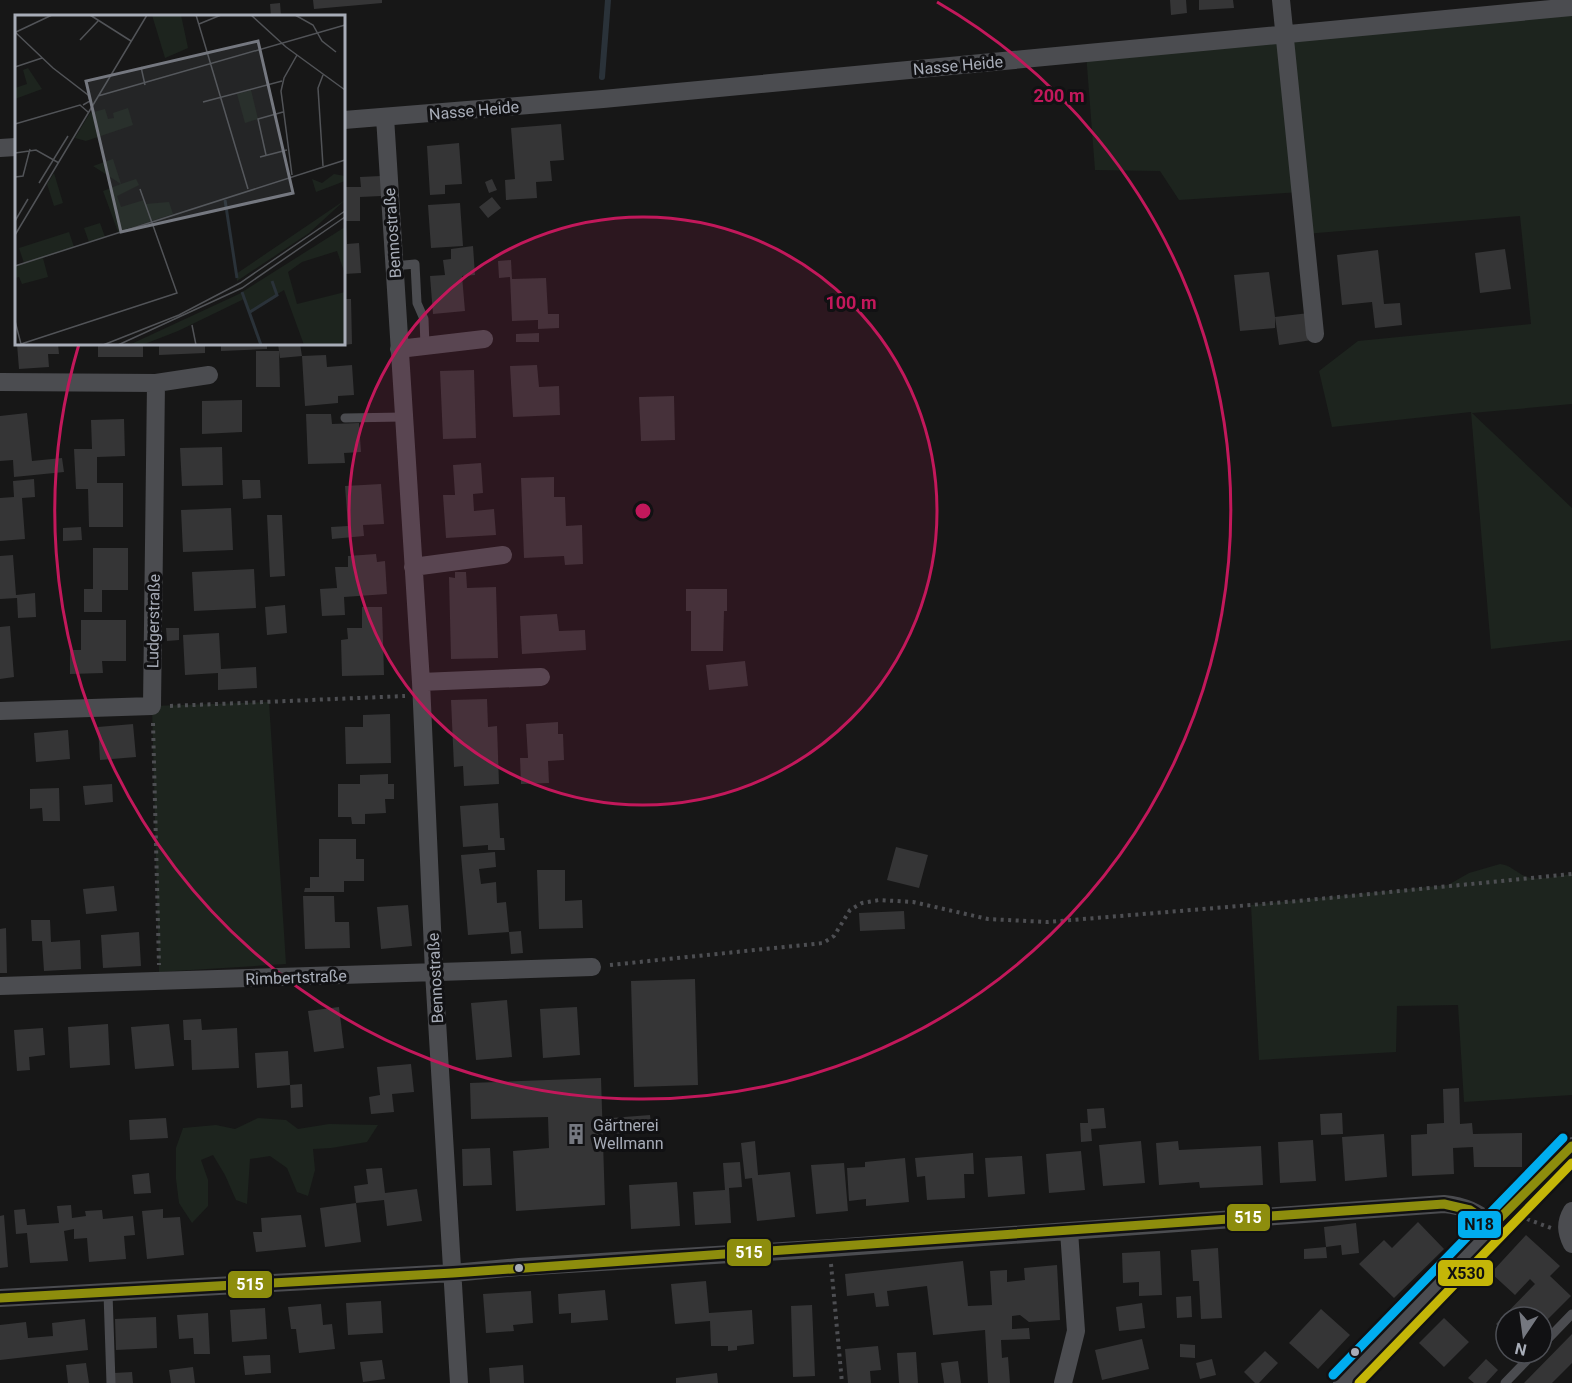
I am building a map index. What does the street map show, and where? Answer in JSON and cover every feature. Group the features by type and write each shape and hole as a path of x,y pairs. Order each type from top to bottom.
{"street":[{"path":"1281,0 1315,334"},
{"name":"Nasse Heide","path":"345,120 603,99 1572,7"},
{"name":"Bennostraße","path":"385,117 421,689 434,972 459,1383"},
{"path":"0,148 15,147"},
{"path":"399,349 484,339"},
{"path":"0,382 156,383 209,375"},
{"name":"Ludgerstraße","path":"152,706 156,383"},
{"path":"413,567 503,555"},
{"path":"421,689 541,676"},
{"path":"0,711 152,706"},
{"name":"Rimbertstraße","path":"0,986 592,967"},
{"path":"1342,1383 1572,1146"},
{"path":"0,1298 453,1273 1444,1204 1461,1206 1479,1214 1493,1226"},
{"path":"1569,1239 1568,1218 1572,1210"},
{"path":"1063,1383 1076,1331 1069,1231"}],"lane":[{"path":"394,266 416,264 417,303 424,319 425,346"},
{"path":"345,418 403,417"},
{"path":"108,1293 111,1383"},
{"path":"1554,1333 1572,1314"},
{"path":"1505,1383 1522,1365"}],"path":[{"path":"160,982 152,706 421,689"},
{"path":"592,967 823,944 834,936 850,910 862,903 879,900 913,902 988,919 1048,922 1572,874"},
{"path":"1506,1212 1569,1239"},
{"path":"831,1262 842,1383"}],"shaded area":[{"path":"1572,7 1572,404 1472,413 1572,508 1572,640 1491,649 1471,412 1332,427 1319,371 1358,341 1531,324 1520,216 1305,234 1301,192 1179,200 1160,171 1095,170 1086,53"},
{"path":"269,702 286,964 159,972 152,706"},
{"path":"1500,864 1532,878 1572,874 1572,1095 1464,1102 1458,1005 1397,1006 1396,1052 1259,1060 1251,905 1448,885 1469,873"},
{"path":"258,1118 286,1120 298,1129 329,1124 378,1125 367,1142 313,1149 315,1170 308,1196 297,1192 287,1168 270,1156 250,1159 247,1204 236,1200 213,1155 201,1160 208,1180 208,1206 192,1223 179,1203 176,1179 176,1148 183,1128 216,1125 235,1129"}],"building":[{"path":"313,0 382,0 382,3 314,9"},
{"path":"1170,0 1186,0 1187,13 1171,15"},
{"path":"1199,0 1233,0 1234,8 1199,10"},
{"path":"280,3 281,15 271,15 270,4"},
{"path":"561,124 564,160 550,161 552,181 536,182 537,198 506,200 505,180 515,179 511,128"},
{"path":"459,143 462,184 445,185 445,194 430,195 427,146"},
{"path":"381,176 381,196 360,197 360,221 345,221 345,187 361,187 360,177"},
{"path":"492,179 497,190 489,193 485,182"},
{"path":"492,197 501,208 488,218 479,207"},
{"path":"460,203 463,246 431,248 428,205"},
{"path":"345,227 347,244 359,243 361,273 345,274"},
{"path":"473,246 475,275 462,276 465,311 433,314 430,276 445,275 443,260 451,259 451,249"},
{"path":"1505,249 1511,289 1480,293 1475,253"},
{"path":"1378,250 1384,304 1400,303 1402,325 1375,328 1372,302 1342,305 1337,255"},
{"path":"511,260 512,279 546,278 548,314 559,314 559,328 538,329 538,320 512,321 510,277 499,278 498,261"},
{"path":"1269,272 1275,328 1240,331 1234,275"},
{"path":"345,299 351,299 352,344 345,345"},
{"path":"1309,313 1312,340 1279,345 1275,317"},
{"path":"539,333 539,342 516,342 516,334"},
{"path":"17,345 58,345 59,354 48,354 49,367 19,369"},
{"path":"98,345 143,345 143,357 98,357"},
{"path":"159,345 205,345 205,353 159,355"},
{"path":"221,345 267,345 267,349 221,351"},
{"path":"278,345 300,345 302,356 280,358"},
{"path":"256,351 279,351 280,387 256,387"},
{"path":"326,355 327,367 352,365 354,395 338,396 338,403 305,406 302,356"},
{"path":"537,365 539,387 559,386 560,415 513,417 510,366"},
{"path":"474,370 476,438 443,439 440,371"},
{"path":"674,396 675,440 641,441 639,397"},
{"path":"242,400 242,432 202,434 202,401"},
{"path":"27,413 32,461 62,458 64,472 14,477 13,460 0,461 0,416"},
{"path":"306,414 331,414 332,424 359,423 361,452 344,453 345,463 308,464"},
{"path":"124,419 125,456 97,457 97,483 123,483 123,527 89,527 88,489 76,489 74,449 92,449 91,420"},
{"path":"222,447 223,485 182,486 180,448"},
{"path":"481,463 483,493 473,494 474,511 494,509 496,535 446,538 443,495 455,495 453,465"},
{"path":"554,477 554,497 565,497 566,526 582,525 583,564 565,565 564,556 524,558 521,478"},
{"path":"34,479 35,497 22,498 25,539 0,541 0,498 14,497 13,481"},
{"path":"242,480 260,480 261,498 243,499"},
{"path":"381,484 384,524 363,525 364,536 332,539 331,527 348,526 345,486"},
{"path":"231,508 233,550 183,552 181,510"},
{"path":"267,515 282,515 285,576 270,577"},
{"path":"81,527 82,540 63,541 63,528"},
{"path":"93,548 128,548 128,590 102,590 102,612 84,612 84,589 93,589"},
{"path":"376,554 377,562 385,561 387,594 344,597 345,615 322,616 320,589 337,588 335,567 348,567 348,556"},
{"path":"13,555 16,595 35,593 36,617 18,618 17,598 0,599 0,556"},
{"path":"254,569 256,608 194,611 192,572"},
{"path":"455,572 466,572 467,588 496,587 498,658 451,659 449,577 455,578"},
{"path":"686,589 727,589 723,651 691,651 691,611 686,611"},
{"path":"285,605 287,633 267,635 265,607"},
{"path":"362,607 382,607 384,675 342,676 341,640 348,639 347,628 362,628"},
{"path":"557,614 559,631 585,630 586,650 522,654 520,616"},
{"path":"81,620 126,620 126,661 102,661 103,673 70,674 70,650 81,650"},
{"path":"10,626 14,677 0,679 0,627"},
{"path":"166,628 179,628 179,640 167,641"},
{"path":"219,633 221,669 256,667 257,688 218,690 218,673 185,675 183,635"},
{"path":"745,661 748,686 709,690 706,665"},
{"path":"487,699 488,727 497,726 499,784 464,786 463,766 454,767 451,700"},
{"path":"390,714 391,763 346,764 345,727 363,727 363,715"},
{"path":"558,722 558,734 563,734 564,760 548,761 549,783 521,784 520,758 528,758 526,724"},
{"path":"133,724 136,757 100,760 98,727"},
{"path":"68,730 70,759 36,762 34,733"},
{"path":"388,774 388,784 394,784 394,799 385,799 386,813 365,814 365,824 352,824 351,817 338,817 338,784 360,784 360,775"},
{"path":"112,784 113,802 85,805 83,786"},
{"path":"59,788 60,821 43,821 42,808 30,809 30,789"},
{"path":"498,803 500,838 504,838 505,850 488,850 488,845 463,847 460,806"},
{"path":"319,839 356,839 356,859 364,859 364,881 344,881 344,892 304,892 305,888 310,888 310,877 319,877"},
{"path":"896,847 928,855 919,888 887,880"},
{"path":"495,852 496,867 479,869 481,884 496,882 497,903 506,902 509,932 468,935 461,855"},
{"path":"537,870 565,870 565,901 582,900 583,928 539,929"},
{"path":"114,886 117,911 86,914 83,889"},
{"path":"303,896 334,896 335,922 349,922 350,948 305,949"},
{"path":"408,905 412,946 381,949 377,907"},
{"path":"904,911 905,929 860,931 859,913"},
{"path":"31,920 50,920 51,942 80,940 81,969 44,971 42,941 32,941"},
{"path":"6,928 7,973 0,973 0,929"},
{"path":"521,931 523,953 511,954 509,932"},
{"path":"139,932 141,966 103,968 101,935"},
{"path":"695,979 698,1085 634,1087 631,981"},
{"path":"507,1000 512,1057 476,1060 471,1003"},
{"path":"339,1007 344,1048 314,1052 308,1011"},
{"path":"577,1007 580,1055 543,1058 540,1009"},
{"path":"201,1019 202,1030 237,1028 239,1068 192,1070 191,1040 184,1040 183,1020"},
{"path":"108,1024 110,1065 70,1068 68,1027"},
{"path":"169,1024 174,1066 135,1069 131,1027"},
{"path":"43,1028 45,1055 29,1057 30,1070 17,1071 14,1030"},
{"path":"288,1051 290,1085 257,1088 255,1053"},
{"path":"411,1064 414,1092 392,1094 394,1112 371,1114 369,1097 380,1095 377,1067"},
{"name":"Gärtnerei Wellmann","path":"601,1078 605,1205 516,1211 513,1151 549,1148 548,1117 471,1119 470,1083"},
{"path":"302,1084 303,1107 291,1108 290,1085"},
{"path":"1459,1088 1460,1124 1472,1123 1473,1134 1522,1133 1522,1167 1474,1167 1473,1147 1453,1148 1454,1174 1412,1176 1411,1135 1427,1134 1427,1124 1444,1123 1443,1089"},
{"path":"1104,1108 1106,1128 1091,1129 1092,1141 1081,1142 1080,1123 1088,1123 1087,1109"},
{"path":"1342,1113 1343,1134 1321,1135 1320,1114"},
{"path":"650,1115 652,1131 612,1134 611,1118"},
{"path":"166,1118 168,1138 130,1140 129,1120"},
{"path":"1384,1134 1387,1177 1345,1181 1342,1137"},
{"path":"1313,1140 1316,1181 1280,1183 1278,1142"},
{"path":"755,1141 758,1175 790,1172 795,1217 757,1221 752,1178 745,1179 741,1143"},
{"path":"1141,1141 1145,1183 1103,1186 1099,1145"},
{"path":"1178,1141 1179,1150 1261,1146 1263,1185 1200,1188 1199,1182 1159,1185 1156,1143"},
{"path":"490,1148 492,1185 463,1186 462,1149"},
{"path":"1081,1151 1085,1190 1049,1193 1046,1154"},
{"path":"973,1153 974,1174 964,1174 965,1198 927,1200 925,1176 917,1177 915,1158"},
{"path":"1022,1156 1025,1194 988,1197 985,1158"},
{"path":"905,1158 909,1202 866,1206 866,1199 849,1201 847,1168 865,1167 865,1162"},
{"path":"740,1162 742,1187 729,1188 731,1223 695,1225 693,1192 725,1190 723,1163"},
{"path":"844,1163 848,1211 816,1214 811,1165"},
{"path":"382,1168 385,1193 417,1189 422,1221 387,1226 384,1200 356,1203 354,1186 368,1184 366,1169"},
{"path":"149,1173 151,1193 134,1194 132,1175"},
{"path":"677,1182 680,1226 631,1229 629,1185"},
{"path":"356,1203 361,1242 325,1247 320,1208"},
{"path":"71,1205 72,1218 86,1216 85,1211 102,1210 103,1219 133,1216 135,1235 124,1236 126,1259 89,1262 87,1238 74,1239 74,1229 64,1231 68,1261 30,1263 27,1233 16,1234 14,1210 25,1209 27,1225 59,1223 57,1206"},
{"path":"163,1209 163,1218 180,1217 184,1255 147,1259 142,1211"},
{"path":"4,1215 8,1267 0,1268 0,1216"},
{"path":"301,1215 306,1247 256,1252 253,1232 262,1232 261,1218"},
{"path":"1418,1222 1444,1249 1394,1298 1359,1264 1384,1240 1392,1248"},
{"path":"1356,1223 1359,1253 1342,1255 1341,1245 1326,1247 1324,1227"},
{"path":"1526,1235 1560,1266 1550,1276 1571,1296 1554,1313 1554,1305 1515,1305 1535,1284 1530,1279 1515,1295 1491,1273"},
{"path":"1326,1247 1327,1258 1304,1259 1304,1249"},
{"path":"1218,1248 1222,1318 1201,1319 1199,1281 1193,1281 1191,1250"},
{"path":"1160,1251 1162,1295 1139,1296 1139,1282 1123,1283 1122,1253"},
{"path":"963,1261 968,1306 992,1305 990,1271 1007,1270 1007,1282 1025,1280 1024,1268 1057,1265 1060,1320 1029,1322 1020,1315 1012,1316 1012,1329 1029,1328 1030,1339 1001,1340 1002,1358 1008,1357 1010,1383 988,1383 985,1330 933,1335 927,1286 887,1291 889,1306 876,1307 874,1293 847,1296 845,1274"},
{"path":"706,1281 709,1313 752,1310 754,1344 737,1346 737,1350 728,1351 728,1346 711,1346 710,1321 675,1324 671,1284"},
{"path":"605,1290 608,1320 571,1323 571,1313 559,1314 558,1294"},
{"path":"531,1291 533,1323 513,1325 514,1331 486,1333 483,1294"},
{"path":"1191,1296 1192,1317 1177,1318 1176,1297"},
{"path":"381,1301 383,1333 348,1335 346,1303"},
{"path":"1142,1303 1145,1328 1119,1331 1116,1307"},
{"path":"321,1304 323,1325 332,1324 335,1349 299,1353 296,1329 291,1329 288,1307"},
{"path":"812,1305 815,1376 793,1377 791,1306"},
{"path":"265,1308 267,1339 232,1342 230,1310"},
{"path":"1321,1309 1350,1335 1318,1369 1289,1343"},
{"path":"208,1313 210,1354 194,1354 193,1338 179,1339 177,1315"},
{"path":"156,1317 157,1348 116,1350 115,1319"},
{"path":"1444,1318 1469,1342 1444,1367 1419,1343"},
{"path":"85,1319 88,1350 0,1360 0,1325 26,1322 28,1338 53,1336 52,1323"},
{"path":"1572,1334 1572,1363 1552,1383 1524,1383 1542,1365 1554,1365 1554,1352"},
{"path":"1142,1339 1149,1369 1102,1380 1095,1350"},
{"path":"1180,1344 1195,1345 1195,1358 1180,1357"},
{"path":"878,1346 881,1370 870,1371 871,1383 848,1383 845,1349"},
{"path":"1265,1351 1278,1363 1259,1383 1255,1383 1244,1372"},
{"path":"916,1352 918,1383 899,1383 897,1353"},
{"path":"270,1355 271,1373 245,1375 243,1356"},
{"path":"1212,1359 1216,1375 1200,1379 1196,1363"},
{"path":"1486,1359 1498,1370 1486,1383 1474,1383 1468,1378"},
{"path":"382,1360 385,1379 363,1382 360,1362"},
{"path":"958,1361 961,1383 944,1383 941,1363"},
{"path":"86,1363 89,1383 68,1383 66,1365"},
{"path":"523,1365 524,1383 490,1383 489,1368"},
{"path":"193,1367 195,1383 171,1383 169,1370"},
{"path":"132,1372 133,1383 115,1383 114,1373"},
{"path":"717,1373 718,1383 676,1383 676,1378"}],"waterway":[{"path":"602,77 608,0"}],"transit line":[{"name":"N18","path":"1333,1375 1563,1138"},
{"name":"515","path":"1493,1225 1572,1146"},
{"name":"X530","path":"1359,1383 1572,1163"},
{"name":"515","path":"0,1298 453,1273 1444,1204 1470,1210 1493,1225"}],"place":[{"name":"Gärtnerei Wellmann","path":"576,1134"}]}
